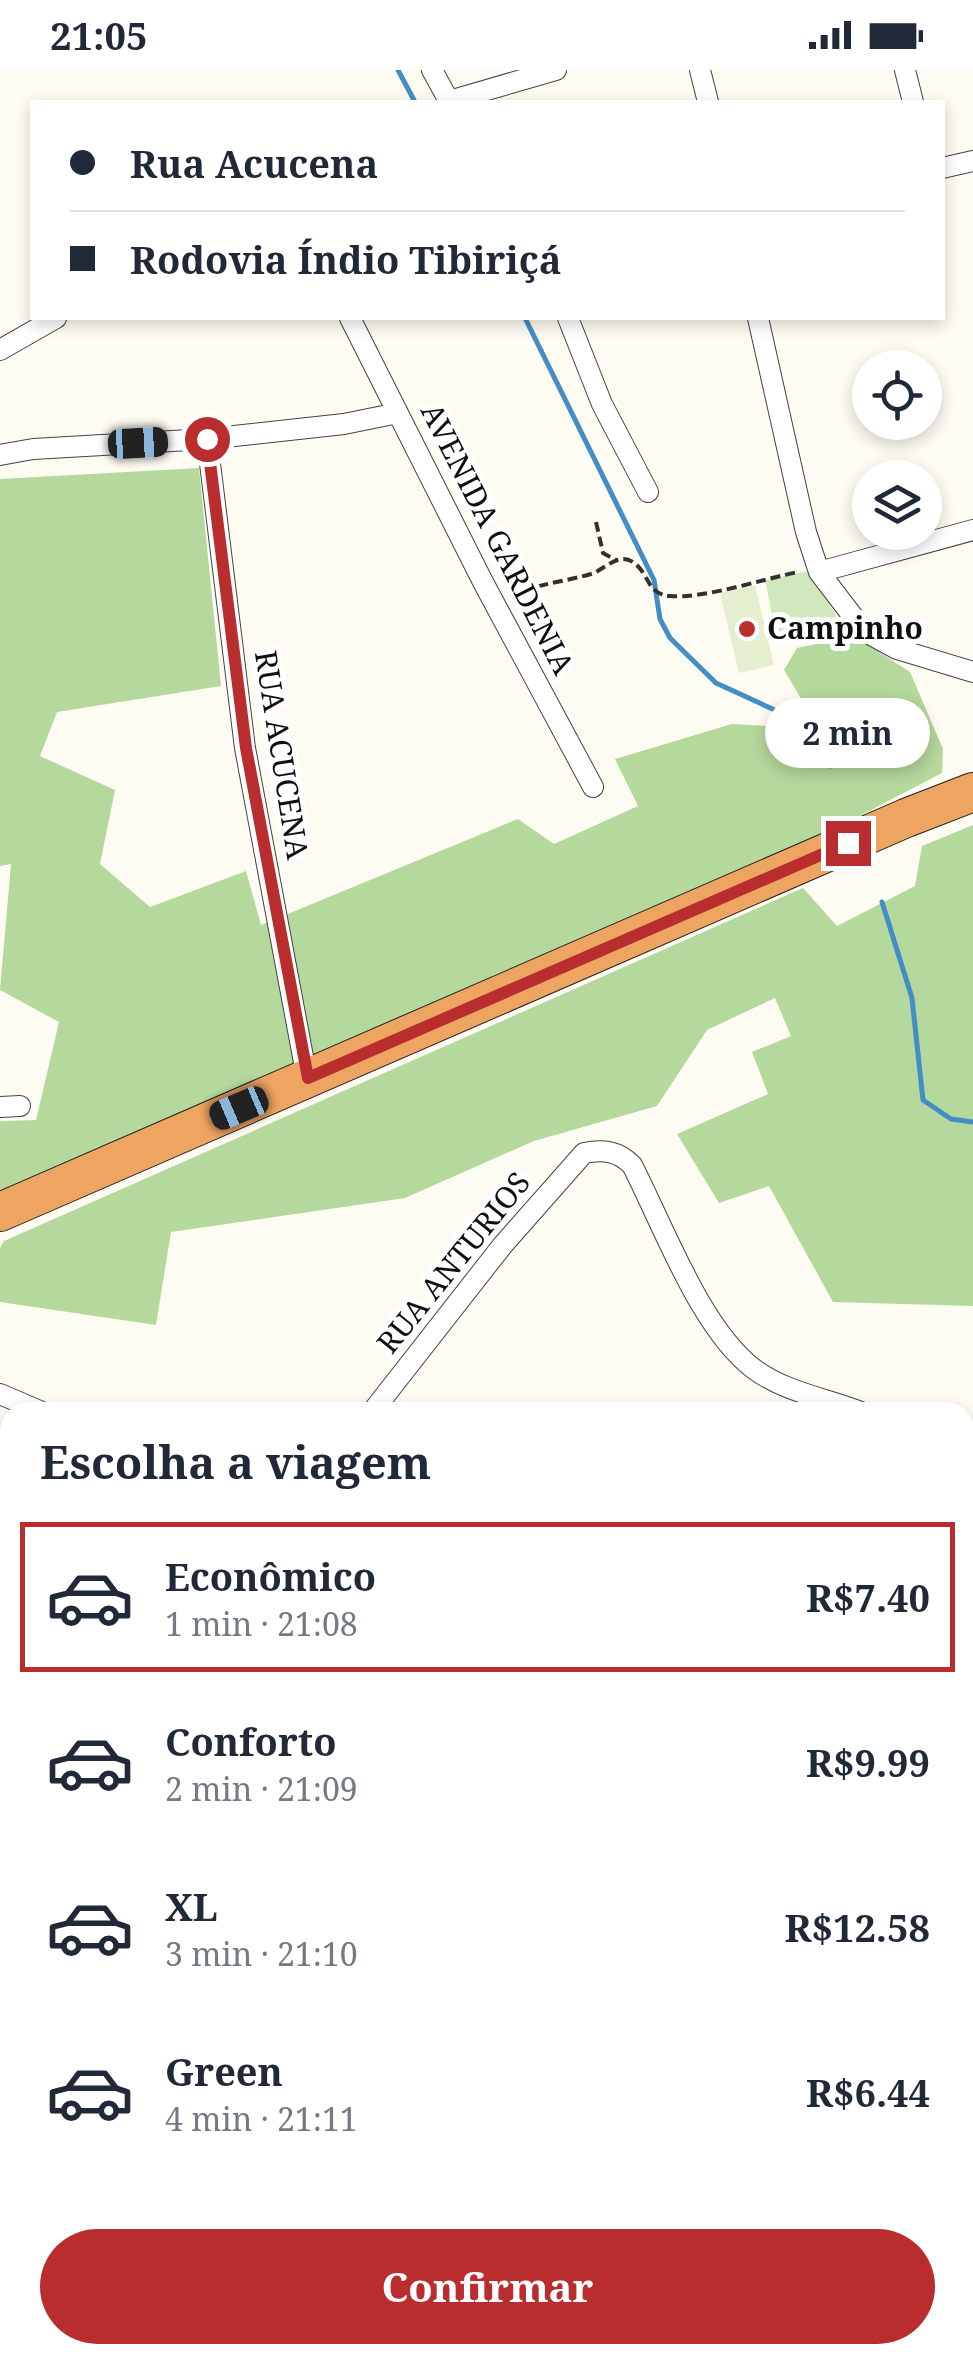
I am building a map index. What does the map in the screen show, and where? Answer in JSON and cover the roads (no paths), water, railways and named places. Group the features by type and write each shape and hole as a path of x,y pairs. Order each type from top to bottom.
{"highway":[{"path":"906,818 973,775"},
{"path":"0,1212 973,792"}],"street":[{"path":"432,70 448,100"},
{"path":"452,100 556,70"},
{"path":"700,70 708,100"},
{"path":"905,70 912,100"},
{"path":"945,167 973,161"},
{"path":"0,350 52,320"},
{"name":"AVENIDA GARDENIA","path":"351,320 593,787"},
{"path":"569,320 615,433 648,492"},
{"path":"758,320 818,570 864,632 897,649 973,672"},
{"path":"0,455 33,449 207,439 344,424 398,412"},
{"name":"RUA ACUCENA","path":"207,439 246,748 308,1078"},
{"path":"818,570 973,530"},
{"name":"RUA ANTURIOS","path":"380,1402 502,1246 584,1153 610,1152 623,1156 632,1165 698,1298 730,1346 776,1382 833,1402"}],"waterway":[{"path":"398,70 414,100"},
{"path":"526,320 654,580 660,619 670,638 716,683 779,712 812,734 830,766"},
{"path":"882,902 912,998 923,1100 951,1119 973,1122"}],"place":[{"name":"Campinho","path":"747,629"}]}
